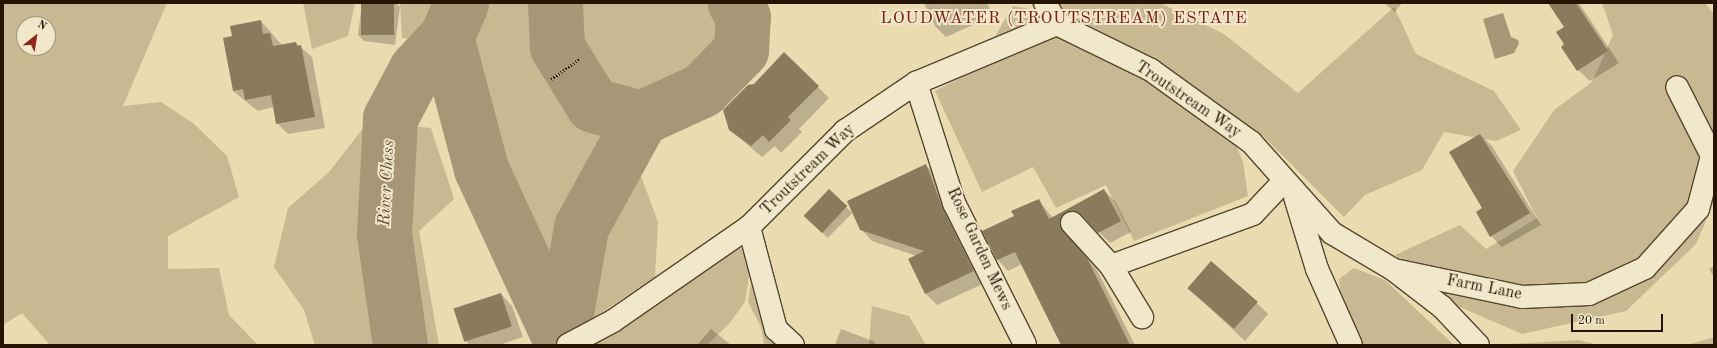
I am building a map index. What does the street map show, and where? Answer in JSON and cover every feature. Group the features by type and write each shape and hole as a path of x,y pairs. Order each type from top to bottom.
{"street":[{"path":"1045,3 1057,24"},
{"name":"Troutstream Way","path":"568,345 614,321 749,227 845,131 916,84 1057,24 1157,75 1250,142 1332,233 1394,270 1442,307 1478,345"},
{"name":"Rose Garden Mews","path":"916,84 954,203 1025,344"},
{"name":"Farm Lane","path":"1394,270 1522,297 1589,294 1645,268 1698,209 1712,156 1677,87"},
{"path":"1112,266 1253,214 1289,186 1317,269 1351,345"},
{"path":"1072,223 1112,266 1142,317"},
{"name":"Troutstream Way","path":"749,227 776,329 793,345"}],"path":[{"path":"552,79 580,59"}],"shaded area":[{"path":"3,3 167,3 123,106 161,102 193,123 227,156 239,197 168,236 168,269 219,268 229,315 258,345 50,345 22,313 3,325"},
{"path":"303,3 355,3 348,36 312,49"},
{"path":"400,3 544,3 545,62 586,119 624,129 658,222 655,277 580,327 537,249 505,179 464,44 402,38"},
{"path":"565,3 720,3 728,18 729,43 692,83 642,105 596,93 568,44"},
{"path":"1059,3 1160,3 1224,34 1298,93 1394,7 1416,54 1494,91 1521,130 1496,141 1444,132 1422,170 1365,195 1344,217 1263,136 1211,104 1236,145 1243,162 1248,196 1134,241 1106,185 1056,208 1033,167 982,192 935,91 975,70 1013,6 1066,15"},
{"path":"1602,3 1705,3 1714,14 1714,202 1696,244 1626,311 1522,334 1451,303 1395,255 1460,225 1486,249 1537,218 1513,171 1554,110 1592,82 1613,35"},
{"path":"1503,13 1511,37 1518,40 1519,43 1514,53 1495,59 1483,19"},
{"path":"368,122 431,128 454,199 419,231 439,345 315,345 304,310 274,267 288,208 329,172"},
{"path":"740,246 751,265 745,302 729,324 707,345 554,345 659,280"},
{"path":"754,265 785,345 764,345 761,327 748,302"},
{"path":"1354,268 1385,280 1454,345 1364,345 1341,299 1339,279"},
{"path":"872,306 909,316 926,345 869,345"},
{"path":"1714,337 1714,345 1687,345"},
{"path":"1578,340 1599,345 1493,345"}],"building":[{"path":"361,3 394,3 394,35 361,35"},
{"path":"1548,3 1576,3 1608,51 1577,71 1561,47 1564,44 1556,32 1564,27"},
{"path":"261,20 263,34 270,33 273,46 296,42 297,46 301,45 315,117 276,124 271,95 245,100 243,89 233,91 223,38 232,36 230,26"},
{"path":"784,52 819,86 788,117 791,120 769,142 763,135 751,146 729,130 723,110 748,85 754,84"},
{"path":"1480,134 1530,213 1490,237 1476,212 1482,208 1449,152"},
{"path":"926,164 943,209 974,271 925,294 908,259 924,251 860,230 847,201"},
{"path":"829,189 847,206 822,233 804,216"},
{"path":"1104,189 1121,221 1098,233 1081,214 1070,211 1063,214 1060,225 1087,258 1130,345 1061,345 1015,252 997,260 982,231 1014,216 1011,211 1039,199 1049,219"},
{"path":"1211,261 1258,302 1234,329 1187,288"},
{"path":"501,293 512,326 464,342 453,308"}],"waterway":[{"name":"River Chess","path":"400,345 384,234 390,118 416,69 446,37 461,3"},
{"name":"River Chess","path":"555,3 557,47 593,105 641,118"},
{"name":"River Chess","path":"562,345 561,341 581,227 641,118 702,90 741,50 743,17 735,3"},
{"name":"River Chess","path":"446,37 481,169 561,341"}],"district":[{"name":"LOUDWATER (TROUTSTREAM) ESTATE","path":"1064,19"}]}
